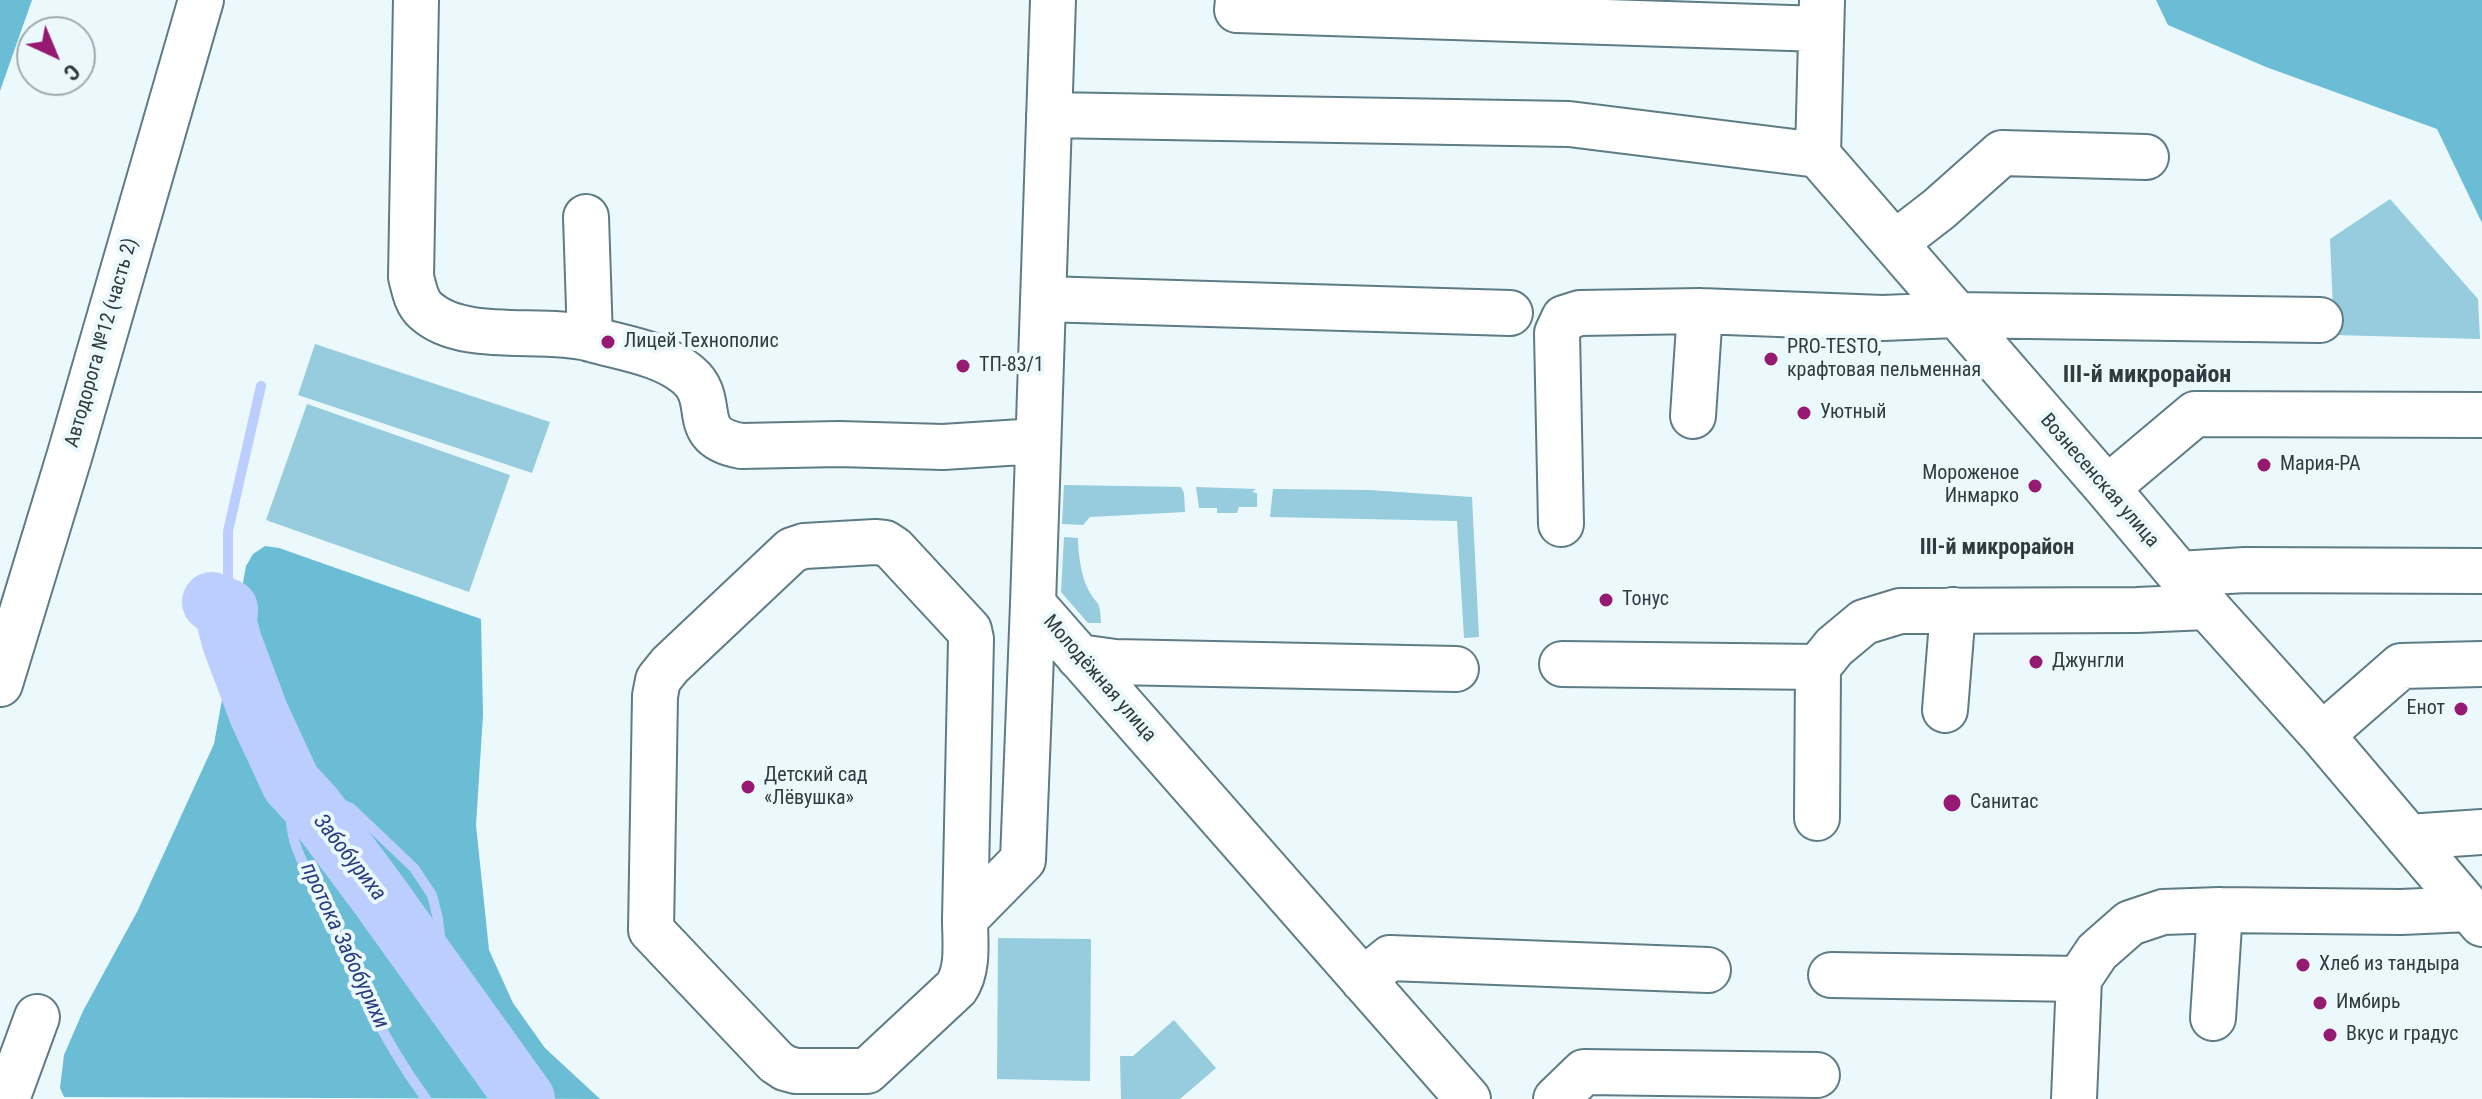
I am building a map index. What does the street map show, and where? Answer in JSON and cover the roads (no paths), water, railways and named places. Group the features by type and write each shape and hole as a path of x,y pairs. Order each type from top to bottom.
{"street":[{"name":"Автодорога №12 (часть 2)","path":"0,684 201,0"},
{"path":"416,0 411,277 415,295 424,309 442,321 464,329 580,336 661,359 686,373 696,383 702,395 707,426 714,436 725,443 741,446 839,444 943,447 1038,441"},
{"name":"Молодёжная улица","path":"1053,0 1033,604 1468,1099"},
{"path":"1049,115 1569,124 1818,155 1821,15 1475,9 1237,10 1238,0"},
{"path":"1895,243 2002,153 2146,157"},
{"name":"Вознесенская улица","path":"1818,155 2476,917"},
{"path":"586,217 590,339"},
{"path":"1043,299 1510,313"},
{"path":"1693,416 1700,311"},
{"path":"1561,524 1557,333 1564,318 1580,313 1700,311 1883,318 1955,315 2320,320"},
{"path":"2107,488 2195,414 2482,415"},
{"path":"885,543 969,630 965,919 962,979 956,988 875,1065 867,1071 858,1072 796,1071 776,1062 651,930 655,696 658,680 670,665 792,550 804,546 885,543"},
{"path":"2179,574 2245,570 2482,571"},
{"path":"965,919 1023,860 1033,604"},
{"path":"1817,818 1818,667 1834,647 1864,622 1900,611 2207,607"},
{"path":"1945,710 1953,610"},
{"path":"1079,657 1115,662 1456,669"},
{"path":"1562,664 1818,667"},
{"path":"2322,735 2401,666 2482,664"},
{"path":"969,739 1028,741"},
{"path":"2408,837 2482,832"},
{"path":"2074,1099 2079,979 2097,952 2130,923 2163,912 2220,910 2401,912 2476,917"},
{"path":"2213,1018 2220,910"},
{"path":"1363,980 1390,958 1708,970"},
{"path":"1831,975 2079,979"},
{"path":"7,1099 37,1017"},
{"path":"1556,1099 1584,1072 1817,1075"}],"waterway":[{"path":"228,609 228,531 261,386"},
{"name":"Забобуриха","path":"212,602 228,609 227,623 232,642 259,714 291,783 313,807 378,894 525,1099"},
{"name":"протока Забобурихи","path":"426,1099 367,1002 300,858 292,828 291,783 351,808 414,868 432,895 446,987"}],"place":[{"name":"Лицей Технополис","path":"608,342"},
{"name":"PRO-TESTO, крафтовая пельменная","path":"1771,359"},
{"name":"ТП-83/1","path":"963,366"},
{"name":"Уютный","path":"1804,413"},
{"name":"Мария-РА","path":"2264,465"},
{"name":"Мороженое Инмарко","path":"2035,486"},
{"name":"Тонус","path":"1606,600"},
{"name":"Джунгли","path":"2036,662"},
{"name":"Енот","path":"2461,709"},
{"name":"Детский сад «Лёвушка»","path":"748,787"},
{"name":"Санитас","path":"1952,803"},
{"name":"Хлеб из тандыра","path":"2303,965"},
{"name":"Имбирь","path":"2320,1003"},
{"name":"Вкус и градус","path":"2330,1035"}],"district":[{"name":"III-й микрорайон","path":"2147,376"},
{"name":"III-й микрорайон","path":"1997,548"}]}
